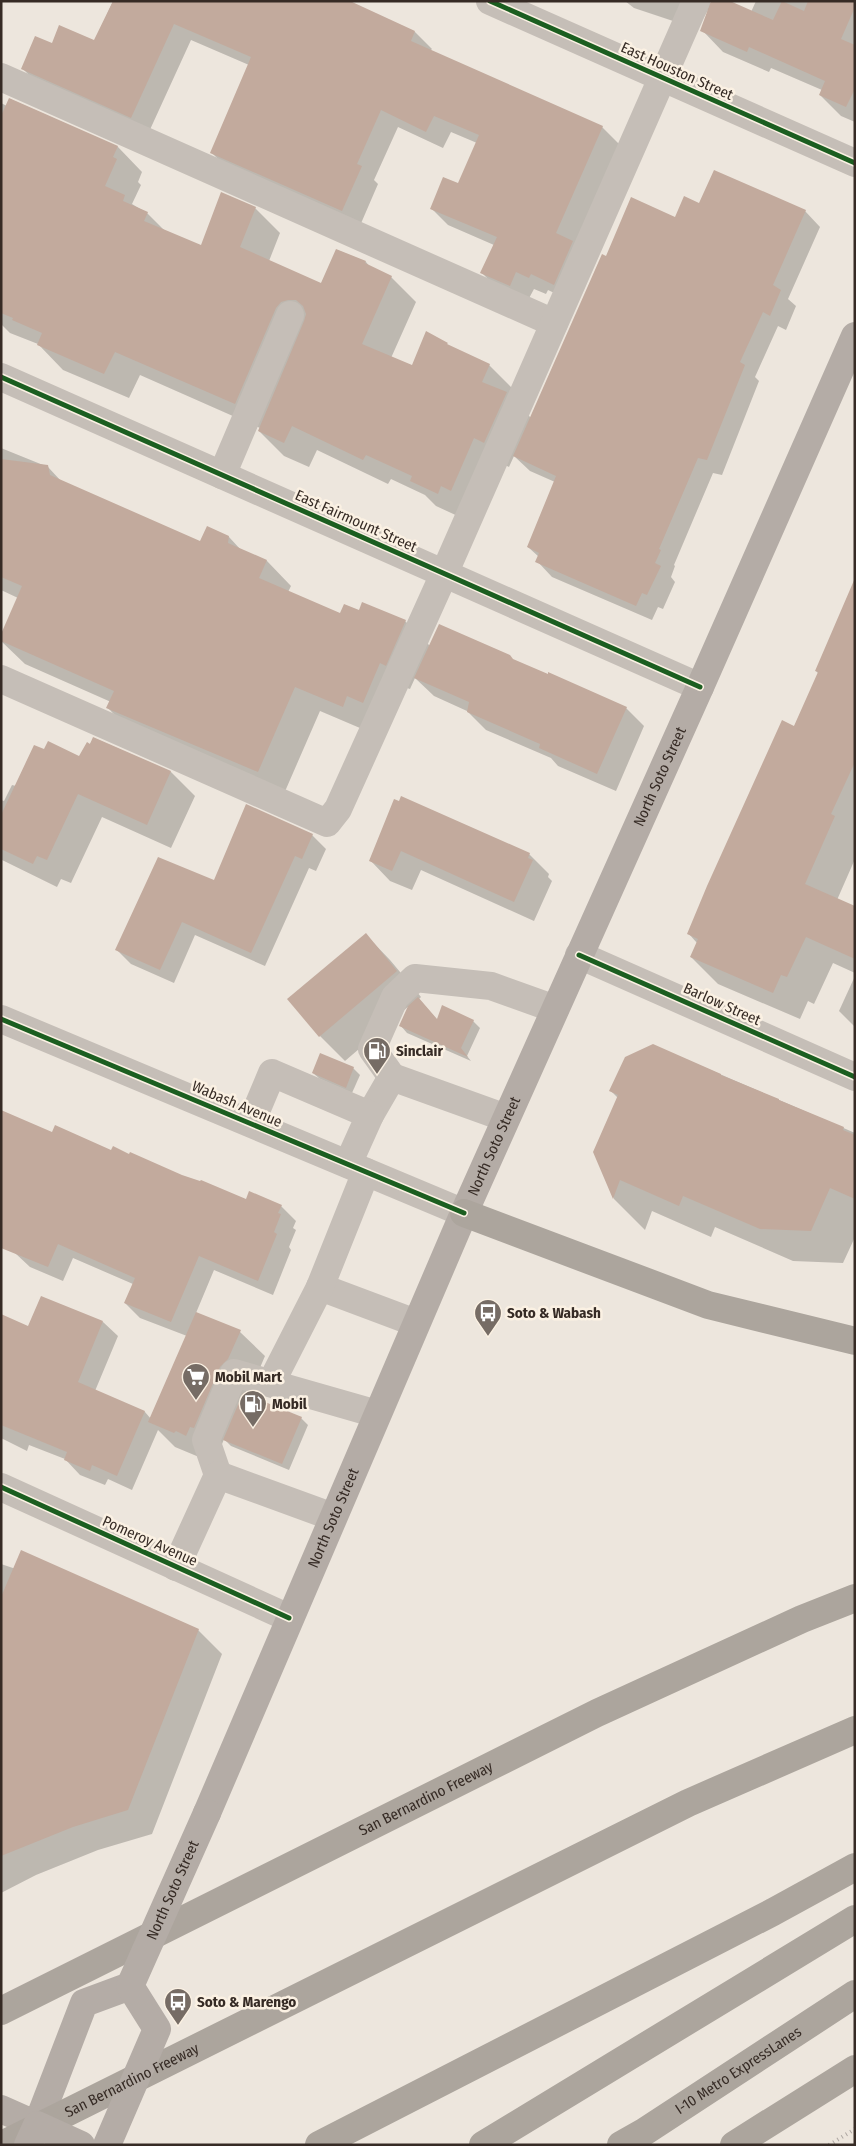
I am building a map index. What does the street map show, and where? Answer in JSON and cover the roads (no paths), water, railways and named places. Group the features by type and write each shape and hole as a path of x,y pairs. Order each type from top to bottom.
{"highway":[{"path":"464,1213 708,1305 855,1341"},
{"name":"San Bernardino Freeway","path":"1,2011 596,1713 802,1619 855,1598"},
{"name":"San Bernardino Freeway","path":"2,2145 679,1807 855,1730"},
{"path":"319,2145 773,1912 855,1867"},
{"path":"483,2145 855,1919"},
{"name":"I-10 Metro ExpressLanes","path":"621,2145 644,2132 855,1994"},
{"path":"734,2145 855,2069"}],"main road":[{"name":"North Soto Street","path":"130,1986 207,1813 464,1213 855,336"},
{"path":"32,2135 84,2003 130,1986 158,2029 107,2145"},
{"path":"1,2109 32,2135 81,2145"}],"street":[{"name":"East Houston Street","path":"490,1 855,163"},
{"path":"1,679 327,823 338,809 444,574 696,1"},
{"path":"1,77 554,323"},
{"path":"222,475 290,315"},
{"name":"East Fairmount Street","path":"1,377 700,686"},
{"name":"Barlow Street","path":"579,955 855,1077"},
{"path":"506,1118 392,1077 372,1050 395,997 415,978 491,986 555,1009"},
{"name":"Wabash Avenue","path":"1,1019 464,1213"},
{"path":"251,1124 272,1073 370,1115"},
{"path":"271,1383 320,1287 357,1168 370,1115 392,1077"},
{"path":"320,1287 416,1323"},
{"path":"176,1567 218,1474 206,1440 234,1373 377,1414"},
{"path":"218,1474 333,1517"},
{"name":"Pomeroy Avenue","path":"1,1487 289,1618"}],"railway":[{"path":"829,2145 855,2129"}],"place":[{"name":"Sinclair","path":"377,1075"},
{"name":"Soto & Wabash","path":"488,1337"},
{"name":"Mobil Mart","path":"196,1401"},
{"name":"Mobil","path":"253,1428"},
{"name":"Soto & Marengo","path":"178,2026"}]}
